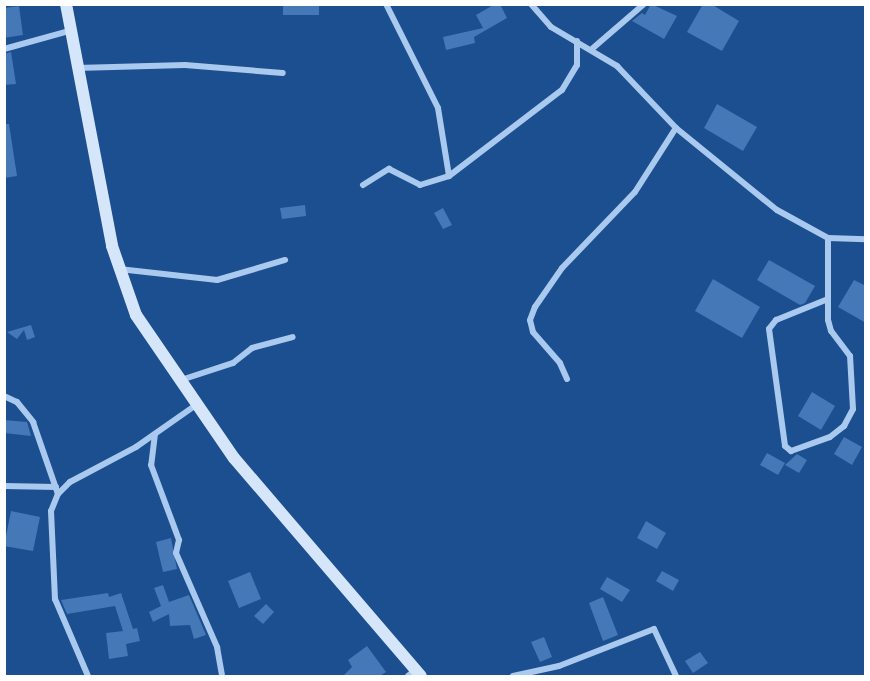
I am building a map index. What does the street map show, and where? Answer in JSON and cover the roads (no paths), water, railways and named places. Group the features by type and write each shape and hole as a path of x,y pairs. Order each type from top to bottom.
{"main road":[{"path":"66,4 69,31 118,269 135,315 178,381 234,458 415,674"}],"street":[{"path":"386,4 438,108 449,176"},
{"path":"531,4 551,27 593,48 617,66 676,128 777,210 828,238 866,239"},
{"path":"593,48 645,4"},
{"path":"4,49 69,31"},
{"path":"363,185 389,169 420,185 449,176 562,90 577,66 577,41"},
{"path":"77,68 185,66 283,73"},
{"path":"567,379 560,363 533,332 530,320 535,307 562,268 635,192 676,128"},
{"path":"828,238 828,299 831,331 850,356 853,409 844,426 830,436 791,451 785,446 769,329 776,320 828,299"},
{"path":"118,269 216,280 285,260"},
{"path":"178,381 233,363 252,348 293,337"},
{"path":"4,396 21,406 33,422 57,491 51,511 55,599 88,676"},
{"path":"6,489 57,491 155,434 196,405"},
{"path":"155,434 151,465 179,540 176,553 218,647 222,676"},
{"path":"513,676 559,666 654,629 675,676"}]}
